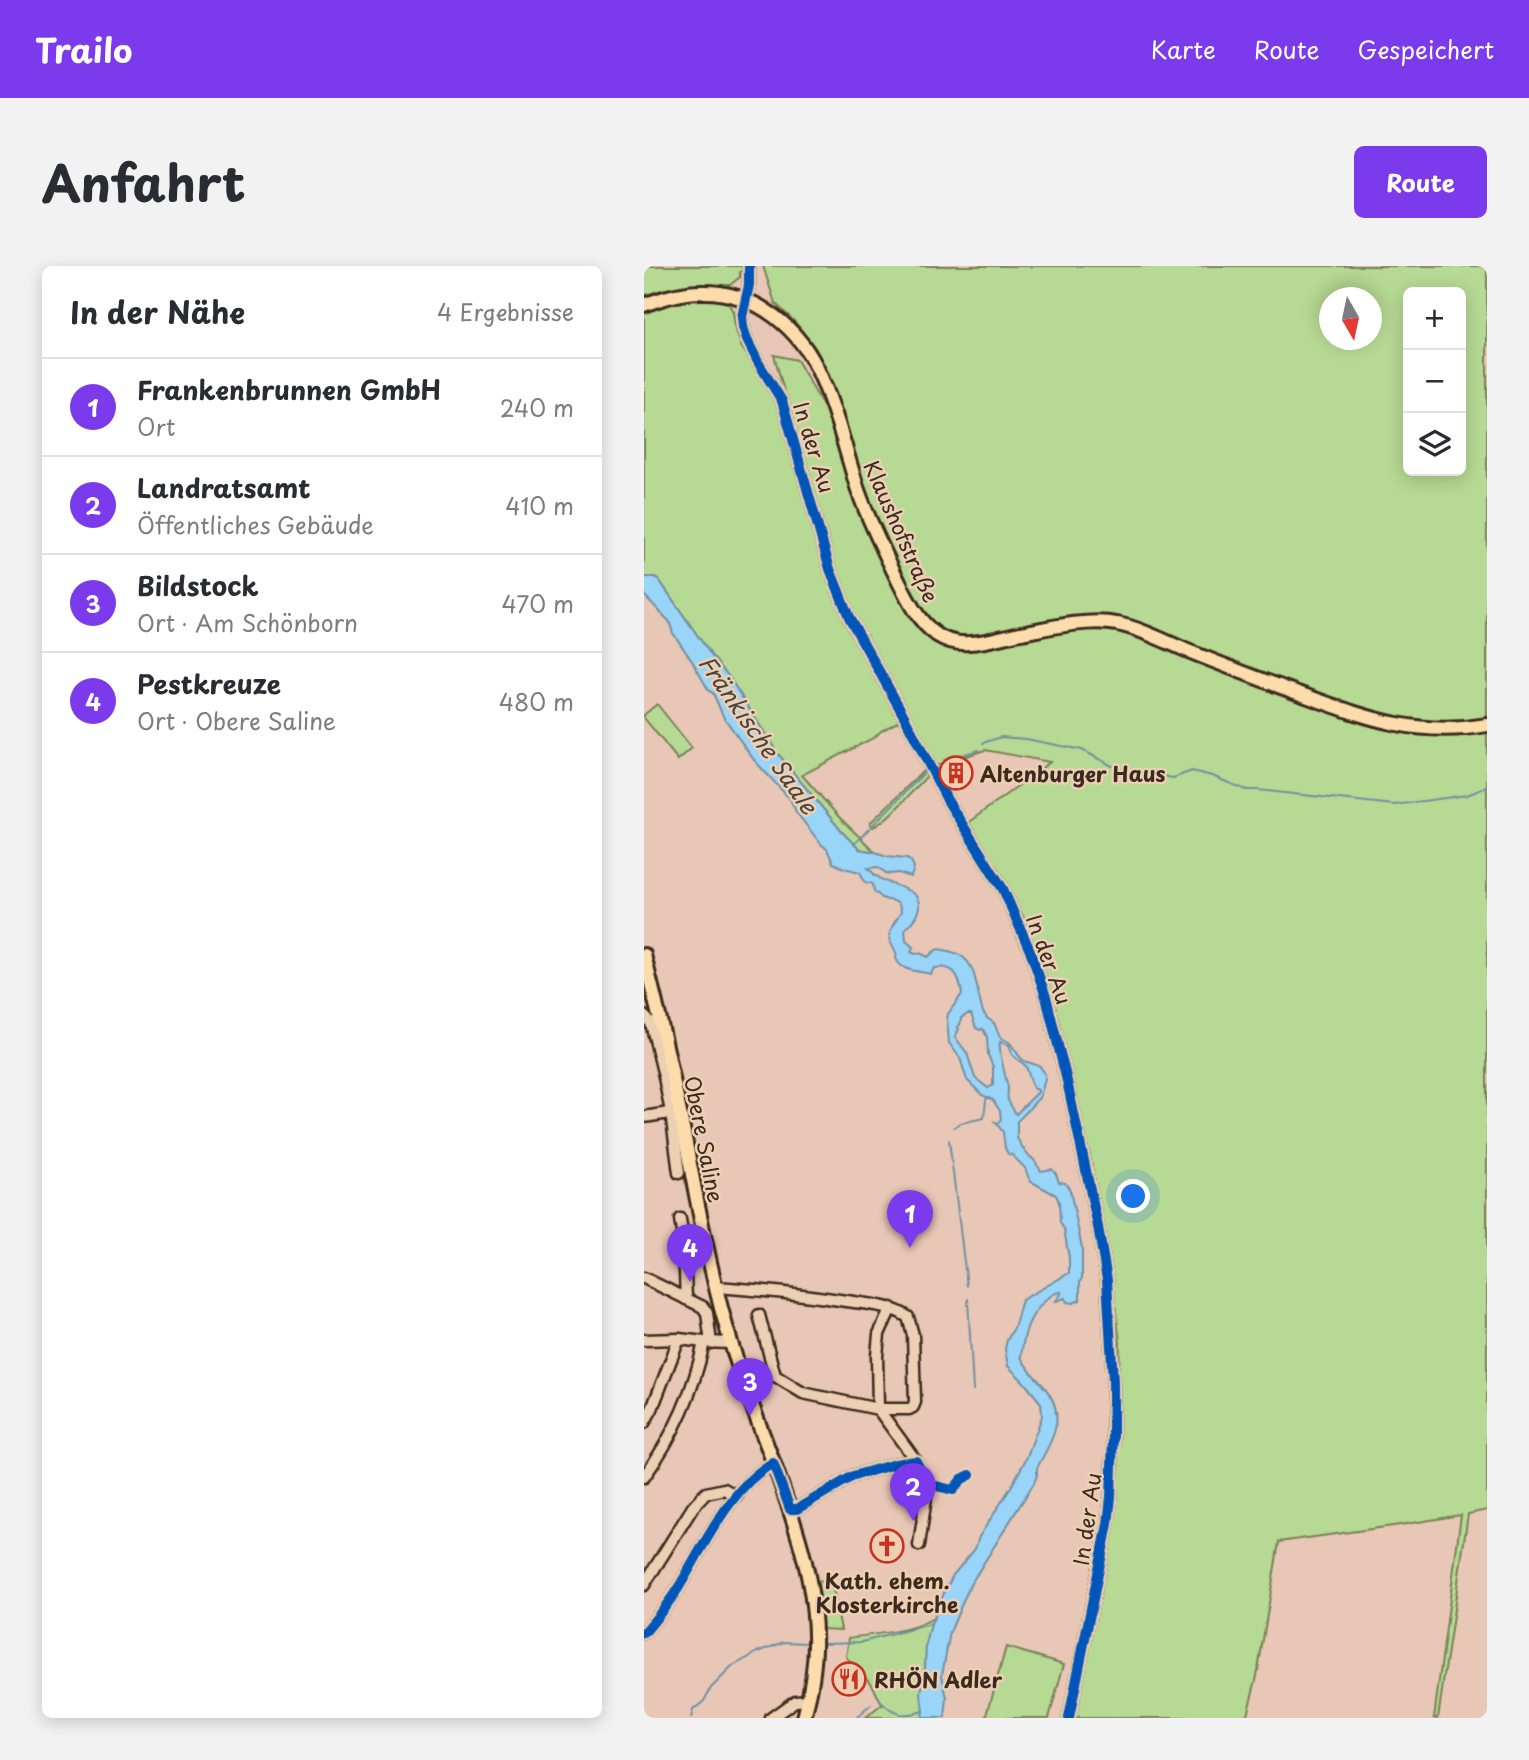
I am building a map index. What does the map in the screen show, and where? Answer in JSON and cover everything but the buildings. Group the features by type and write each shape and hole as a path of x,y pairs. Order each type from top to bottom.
{"main road":[{"name":"Klaushofstraße","path":"644,305 664,298 702,292 726,294 769,311 795,334 810,356 827,392 859,493 888,560 923,624 940,637 971,644 1087,623 1115,623 1257,678 1395,725 1438,729 1487,725"},
{"name":"Obere Saline","path":"644,955 675,1112 715,1287 730,1343 790,1509 808,1577 815,1654 804,1718"}],"street":[{"name":"In der Au","path":"749,266 743,327 747,340 782,401 830,569 849,617 947,800 1003,890 1031,953 1046,997 1067,1081 1107,1280 1113,1381 1113,1462 1108,1524 1069,1718"},
{"name":"Obere Saline","path":"644,1016 651,1023 675,1112 679,1173"},
{"path":"644,1118 675,1112"},
{"name":"Obere Saline","path":"680,1219 686,1299"},
{"path":"644,1278 703,1307 707,1313 707,1343 677,1423 662,1452 644,1477"},
{"path":"715,1287 755,1289 891,1308 908,1317 913,1335 915,1402 909,1409 878,1409 803,1393 775,1376 740,1371"},
{"path":"891,1308 879,1334 878,1409 916,1461 928,1484 919,1545"},
{"path":"759,1315 775,1376"},
{"path":"644,1340 679,1339 730,1343"},
{"path":"644,1423 679,1339"},
{"path":"790,1509 797,1508 853,1476 916,1461"},
{"path":"646,1627 676,1592 705,1540 737,1496 760,1470 773,1463"},
{"path":"644,1585 693,1507 706,1493 724,1489 737,1496"},
{"path":"771,1718 796,1701 809,1700"}],"green space":[{"path":"644,266 744,266 744,270 730,285 676,287 644,296"},
{"path":"763,266 1487,266 1487,719 1461,724 1415,723 1348,709 1135,623 971,638 956,637 943,632 927,620 913,597 864,491 834,390 816,349 796,323 775,303"},
{"path":"697,296 728,302 741,346 778,402 828,580 842,614 901,720 875,737 802,775 875,852 859,849 843,833 778,754 729,677 659,580 655,577 644,577 644,311 657,304"},
{"path":"774,355 797,360 838,432 921,625 972,647 1097,626 1133,631 1345,717 1414,732 1487,728 1487,1510 1468,1514 1438,1718 1434,1718 1461,1515 1279,1542 1257,1676 1246,1718 1074,1718 1113,1527 1120,1343 1108,1250 1090,1156 1056,1016 1024,918 969,822 1050,762 985,750 935,766 859,628 835,574"},
{"path":"657,704 692,748 678,760 644,718"},
{"path":"923,771 928,775 894,811 873,827 870,823"},
{"path":"819,1581 830,1584 833,1588 841,1630 821,1629 816,1585"},
{"path":"935,1617 929,1636 923,1681 924,1718 865,1718 882,1705 872,1684 846,1657 849,1638 893,1632"},
{"path":"1006,1647 1064,1664 1049,1718 986,1718"}],"water":[{"name":"Fränkische Saale","path":"644,577 655,577 659,580 729,677 778,754 859,849 911,861 914,867 911,877 886,873 878,867 868,868 873,874 916,896 918,911 905,929 906,941 913,947 911,952 928,957 940,949 961,955 972,968 983,1012 994,1023 1000,1037 1010,1043 1024,1061 1040,1066 1045,1074 1039,1098 1017,1121 1017,1138 1041,1171 1052,1169 1059,1182 1065,1183 1070,1190 1082,1248 1080,1300 1073,1303 1067,1302 1065,1298 1056,1301 1061,1292 1053,1294 1035,1312 1025,1333 1021,1357 1050,1394 1057,1415 1056,1425 1037,1468 1034,1483 970,1585 950,1632 942,1675 947,1698 945,1718 922,1716 921,1694 926,1645 931,1624 953,1575 975,1549 979,1537 1011,1487 1026,1459 1042,1416 1041,1403 1008,1366 1005,1349 1022,1300 1069,1273 1059,1202 1056,1195 1030,1181 1025,1168 1008,1154 1003,1132 995,1122 1001,1120 1000,1111 993,1100 982,1095 967,1080 960,1058 949,1043 948,1014 962,994 955,973 941,967 934,968 931,974 906,968 898,963 890,934 901,912 898,904 882,898 874,891 873,884 865,882 860,872 833,863 827,849 796,812 790,799 754,760 723,716 713,693 709,691 673,633 669,621 644,595","holes":["971,1014 976,1028 983,1029 987,1037 988,1055 993,1067 993,1085 988,1088 975,1078 967,1053 955,1037 961,1018","1000,1042 1009,1045 1012,1055 1026,1066 1033,1088 1038,1090 1016,1114 1008,1099"]}],"waterway":[{"path":"983,743 1001,737 1026,739 1082,750 1116,768 1173,778 1192,771 1246,790 1394,805 1467,795 1487,787"},
{"path":"944,760 979,750"},
{"path":"854,844 924,773"},
{"path":"954,1127 984,1118 988,1097"},
{"path":"949,1140 967,1286"},
{"path":"968,1299 973,1390"},
{"path":"823,1643 862,1642 931,1624"},
{"path":"691,1718 693,1710 733,1666 784,1642 809,1643"},
{"path":"880,1701 899,1714 923,1711"},
{"path":"856,1718 871,1705"}],"cycle path":[{"path":"749,266 743,327 758,362 782,401 830,569 849,617 947,800 1003,889 1031,953 1046,997 1067,1081 1107,1280 1113,1381 1108,1524 1069,1718"},
{"path":"644,1633 677,1590 730,1503 758,1473 773,1463 790,1509 797,1509 853,1476 895,1464 916,1461 928,1484 953,1490 962,1479 970,1475"}],"place":[{"name":"Altenburger Haus","path":"956,773"},
{"name":"Frankenbrunnen GmbH","path":"910,1248"},
{"name":"Pestkreuze","path":"690,1282"},
{"name":"Bildstock","path":"750,1416"},
{"name":"Landratsamt","path":"913,1521"},
{"name":"Kath. ehem. Klosterkirche","path":"887,1546"},
{"name":"RHÖN Adler","path":"849,1679"}]}
